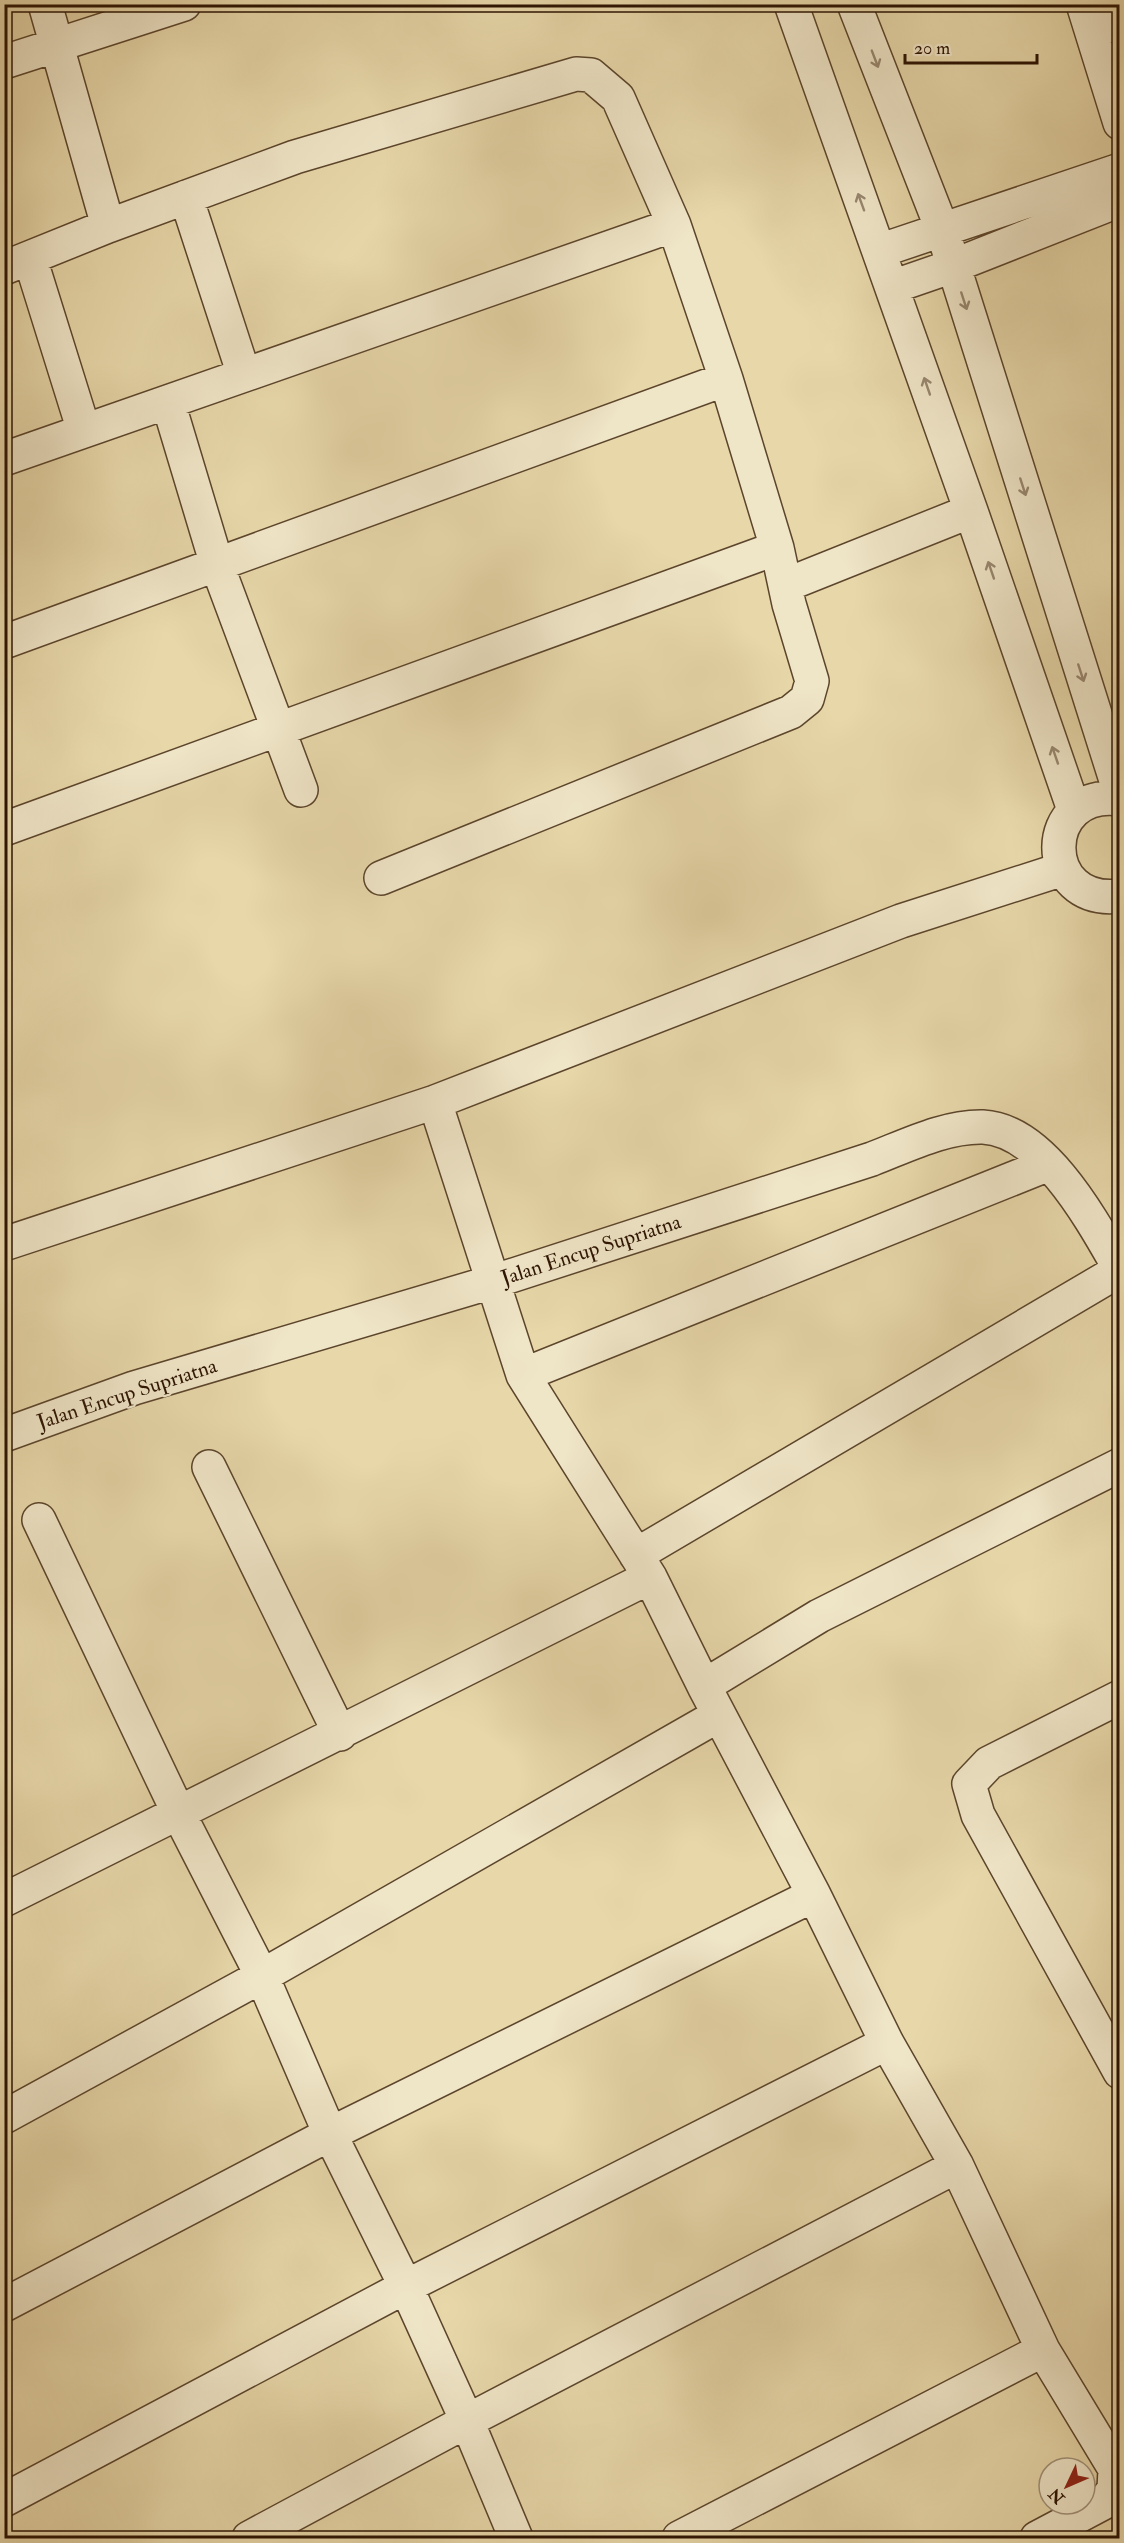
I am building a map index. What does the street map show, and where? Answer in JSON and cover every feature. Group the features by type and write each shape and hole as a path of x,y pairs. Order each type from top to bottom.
{"street":[{"path":"45,4 108,226"},
{"path":"4,62 184,4"},
{"path":"791,4 971,511 1074,810"},
{"path":"854,4 942,229 1119,794"},
{"path":"1098,20 1119,123"},
{"path":"84,431 17,263 108,226 295,157 585,73 598,79 618,98 674,225 726,379 777,548 789,604 812,681 807,699 791,712 381,878"},
{"path":"879,251 1119,170"},
{"path":"186,197 244,375"},
{"path":"892,287 953,266 1119,200"},
{"path":"4,459 674,225"},
{"path":"4,642 726,379"},
{"path":"168,402 217,564 301,790"},
{"path":"786,585 971,511"},
{"path":"4,829 777,548"},
{"path":"1119,799 1105,797 1088,801 1074,810 1062,827 1057,848 1063,869 1073,884 1087,893 1105,898 1119,896"},
{"path":"4,1244 435,1102 901,921 1063,869"},
{"path":"435,1102 523,1375 643,1566 814,1895 887,2043 957,2166 1043,2350 1115,2469 1114,2489 1105,2502 1037,2538"},
{"name":"Jalan Encup Supriatna","path":"4,1435 134,1388 492,1282 861,1163 923,1140 963,1130 984,1127 1004,1133 1024,1143 1049,1164 1088,1215 1119,1269"},
{"path":"523,1375 1049,1164"},
{"path":"6,1894 179,1814 340,1734 643,1566 1119,1269"},
{"path":"704,1686 819,1616 1119,1465"},
{"path":"209,1467 340,1734"},
{"path":"39,1520 179,1814 262,1976 330,2134 467,2421 516,2538"},
{"path":"1119,1697 989,1763 969,1784 978,1815 1119,2072"},
{"path":"4,2117 262,1976 719,1715"},
{"path":"4,2305 330,2134 814,1895"},
{"path":"4,2500 405,2288 887,2043"},
{"path":"249,2538 467,2421 957,2166"},
{"path":"679,2538 1043,2350"}]}
